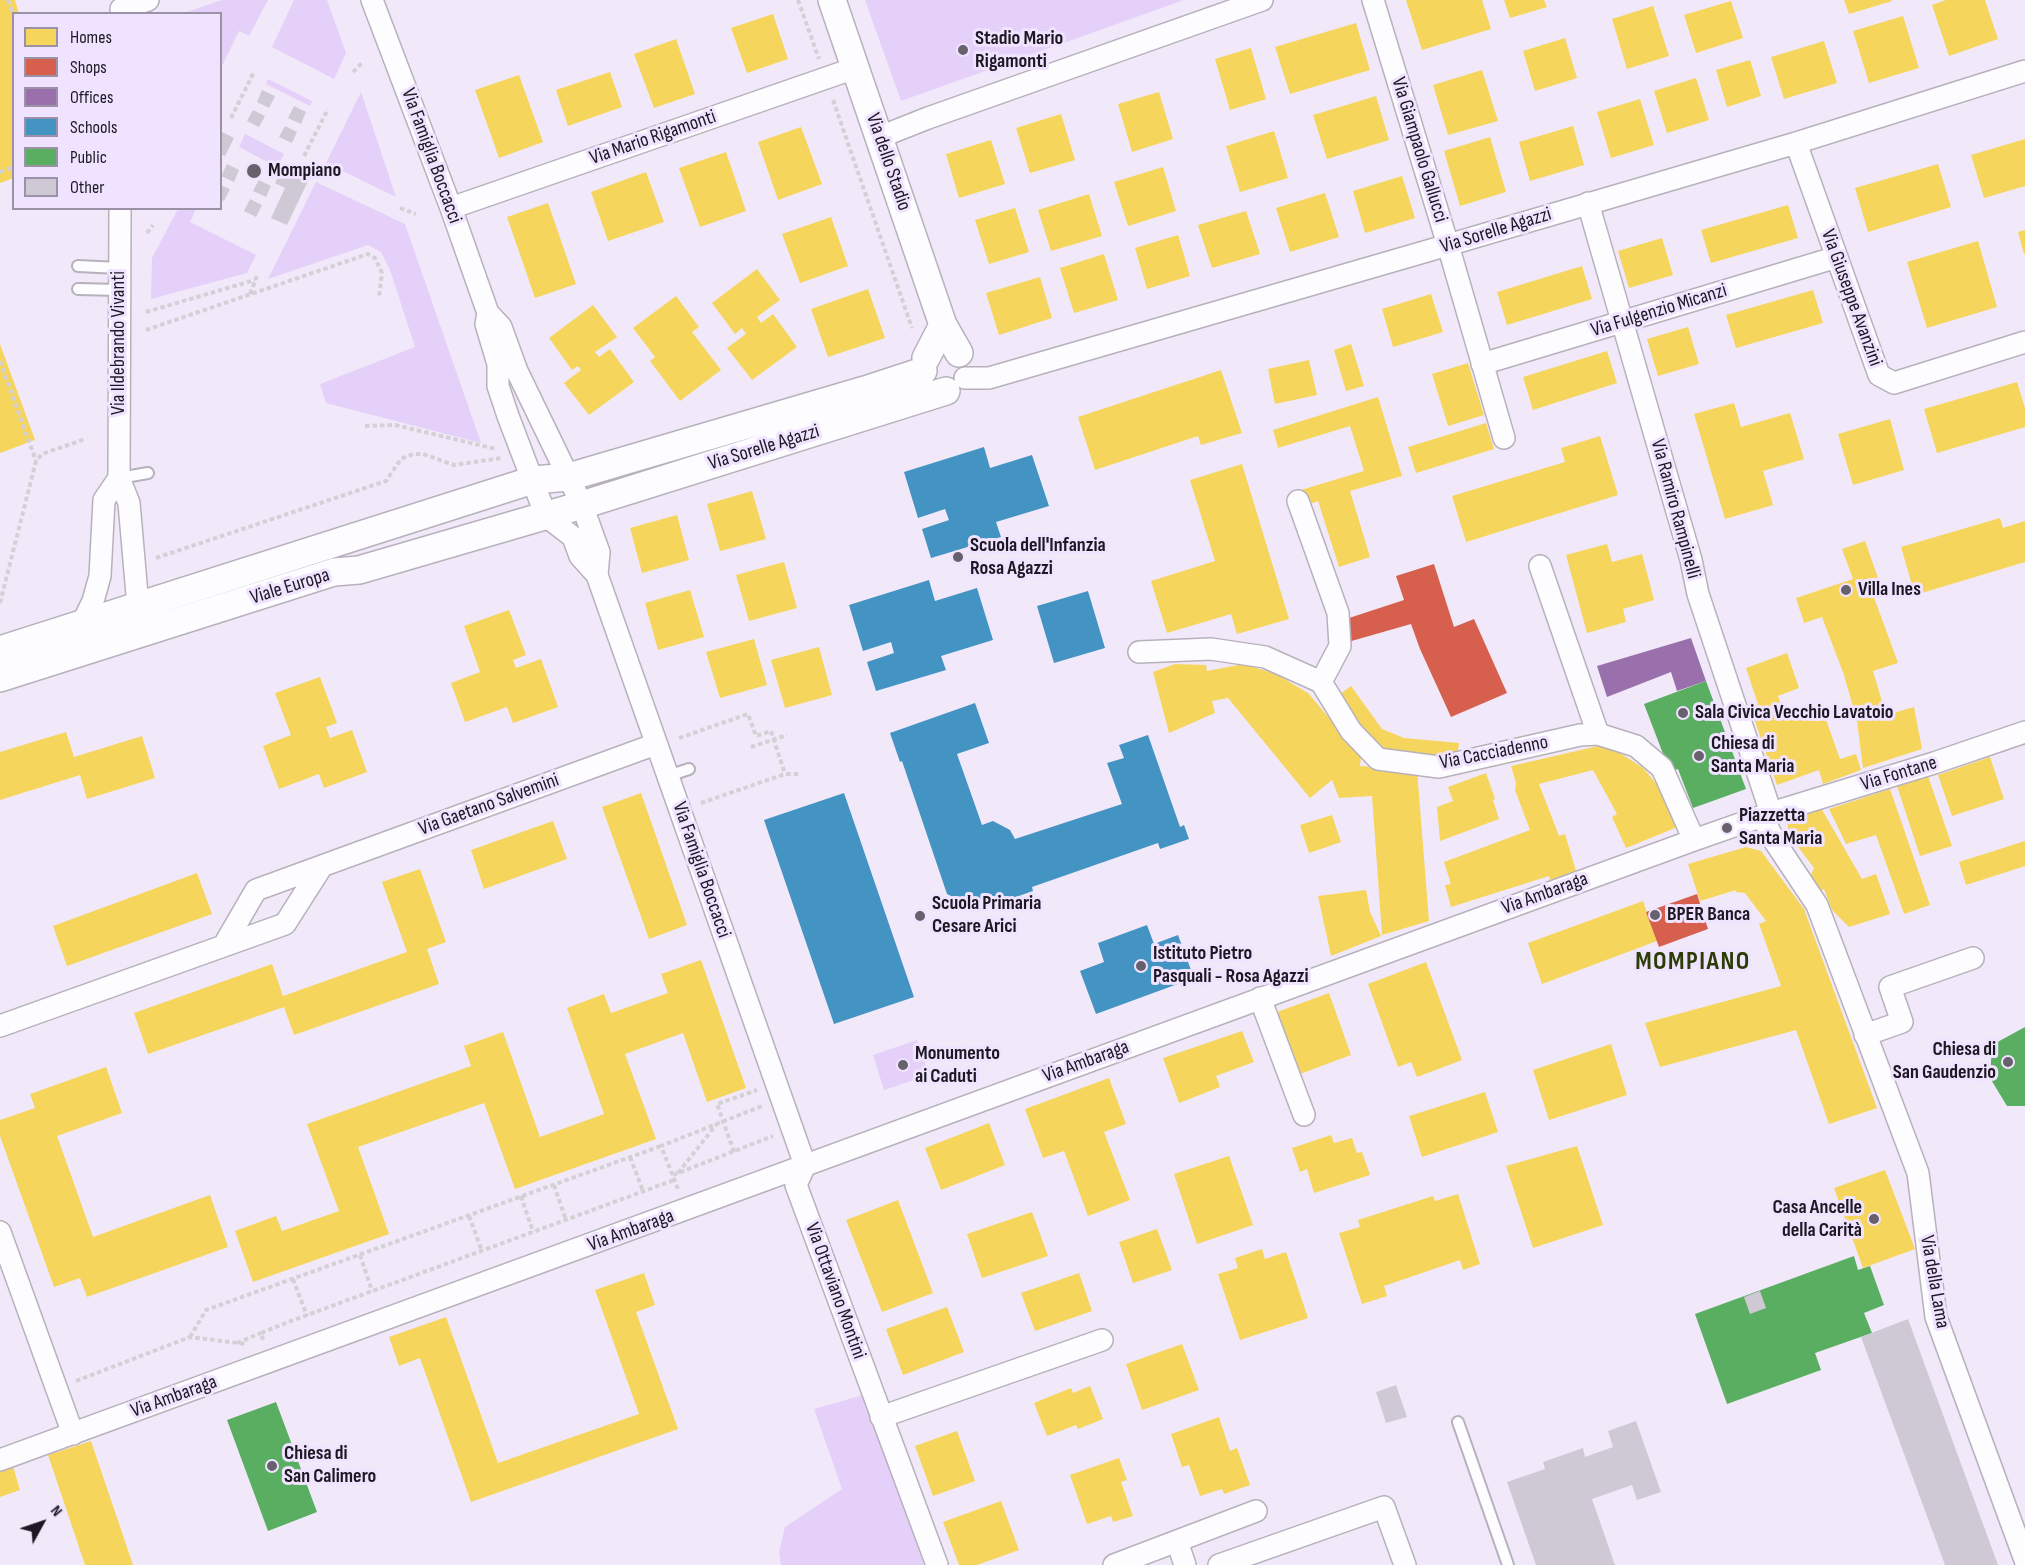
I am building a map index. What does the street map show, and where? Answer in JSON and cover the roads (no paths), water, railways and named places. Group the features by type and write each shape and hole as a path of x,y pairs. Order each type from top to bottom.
{"street":[{"path":"120,8 148,0"},
{"name":"Via Famiglia Boccacci","path":"372,0 488,313 501,327 517,371 582,505 599,552 597,575"},
{"name":"Via dello Stadio","path":"832,0 944,324 956,374"},
{"path":"880,137 1262,0"},
{"name":"Via Giampaolo Gallucci","path":"1373,0 1504,438"},
{"name":"Via Mario Rigamonti","path":"451,208 855,68"},
{"name":"Via Sorelle Agazzi","path":"582,505 956,374 989,378 1796,143 2025,71"},
{"name":"Via Giuseppe Avanzini","path":"1796,143 1879,375 1894,383 2025,342"},
{"name":"Via Ramiro Rampinelli","path":"1588,203 1691,560 1698,594 1766,814"},
{"name":"Via Ildebrando Vivanti","path":"120,210 119,478 129,503 138,606"},
{"name":"Via Fulgenzio Micanzi","path":"1482,364 1837,257"},
{"name":"Via Famiglia Boccacci","path":"488,313 486,324 498,364 498,386 546,516 573,537 580,556 597,575 805,1165"},
{"path":"920,356 944,324"},
{"path":"941,348 950,349 956,374 939,391 929,386 920,356 941,348"},
{"name":"Via Sorelle Agazzi","path":"569,477 920,356"},
{"name":"Viale Europa","path":"0,651 533,480 569,477"},
{"path":"82,624 93,601 100,576 104,500 119,478"},
{"path":"1139,652 1210,649 1265,657 1321,682 1340,646 1338,613 1298,501"},
{"name":"Viale Europa","path":"0,678 334,572 359,570 582,505"},
{"path":"1540,566 1598,734"},
{"path":"36,666 51,650 122,629 135,616 138,606"},
{"name":"Via Cacciadenno","path":"1321,682 1351,731 1378,759 1439,767 1580,735 1598,734 1636,746 1662,768 1694,840"},
{"name":"Via Fontane","path":"1766,814 1934,763 2025,732"},
{"name":"Via Gaetano Salvemini","path":"224,945 255,890 656,744"},
{"path":"1694,840 1766,814"},
{"name":"Via della Lama","path":"1766,814 1775,842 1817,905 1918,1173 1936,1317 2025,1560"},
{"name":"Via Ambaraga","path":"0,1461 1694,840"},
{"path":"0,1026 285,924 322,866"},
{"path":"1865,1035 1902,1022 1890,987 1973,958"},
{"path":"1260,998 1304,1115"},
{"name":"Via Ottaviano Montini","path":"805,1165 796,1185 937,1565"},
{"path":"0,1232 73,1434"},
{"path":"881,1417 1102,1340"},
{"path":"1220,1565 1303,1528 1381,1501 1405,1565"},
{"path":"1114,1565 1256,1511"},
{"path":"1176,1541 1185,1565"}],"lane":[{"path":"78,266 119,268"},
{"path":"78,289 119,290"},
{"path":"119,478 148,472"},
{"path":"668,776 689,769"},
{"path":"1458,1422 1508,1565"}],"place":[{"name":"Stadio Mario Rigamonti","path":"963,50"},
{"name":"Mompiano","path":"254,171"},
{"name":"Scuola dell'Infanzia Rosa Agazzi","path":"958,557"},
{"name":"Villa Ines","path":"1846,590"},
{"name":"Sala Civica Vecchio Lavatoio","path":"1683,713"},
{"name":"Chiesa di Santa Maria","path":"1699,756"},
{"name":"Piazzetta Santa Maria","path":"1727,828"},
{"name":"BPER Banca","path":"1655,915"},
{"name":"Scuola Primaria Cesare Arici","path":"920,916"},
{"name":"Istituto Pietro Pasquali - Rosa Agazzi","path":"1141,966"},
{"name":"Chiesa di San Gaudenzio","path":"2008,1062"},
{"name":"Monumento ai Caduti","path":"903,1065"},
{"name":"Casa Ancelle della Carità","path":"1874,1219"},
{"name":"Chiesa di San Calimero","path":"272,1466"}],"district":[{"name":"MOMPIANO","path":"1693,962"}]}
